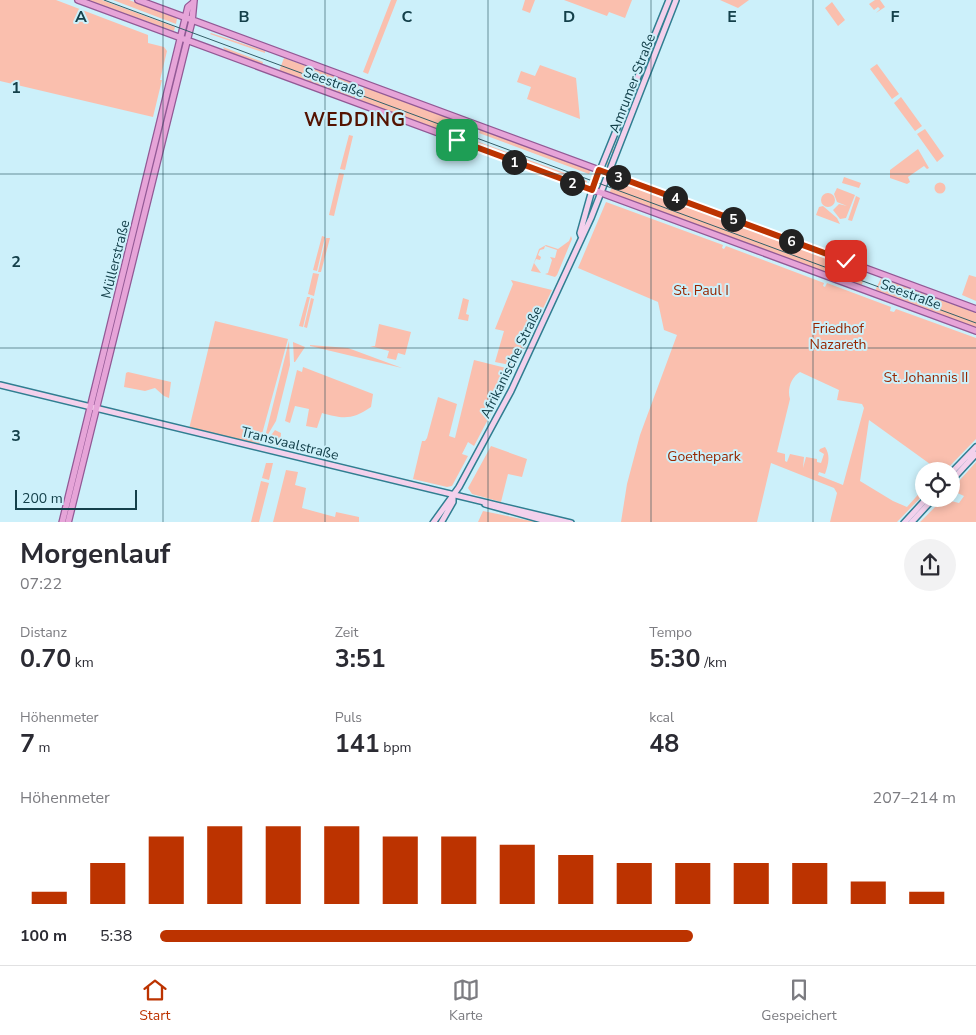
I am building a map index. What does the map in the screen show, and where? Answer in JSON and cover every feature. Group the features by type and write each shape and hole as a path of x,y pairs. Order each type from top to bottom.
{"main road":[{"name":"Seestraße","path":"138,0 976,309"},
{"name":"Seestraße","path":"81,1 976,331"},
{"name":"Müllerstraße","path":"62,522 89,425 97,408 98,389 188,8 194,1"},
{"name":"Müllerstraße","path":"68,522 89,425 90,406 98,389 192,21 194,1"}],"street":[{"name":"Amrumer Straße","path":"592,190 669,0"},
{"name":"Amrumer Straße","path":"601,194 676,0"},
{"name":"Afrikanische Straße","path":"582,236 592,190"},
{"name":"Afrikanische Straße","path":"441,522 511,391 561,286 601,194"},
{"path":"586,213 592,216"},
{"name":"Transvaalstraße","path":"0,385 531,515 571,522"},
{"path":"960,463 976,446"},
{"path":"960,471 976,454"},
{"name":"Afrikanische Straße","path":"433,522 447,501 454,496"},
{"path":"904,522 918,507"},
{"path":"910,522 925,507"},
{"name":"Transvaalstraße","path":"531,515 553,522"}],"green space":[{"path":"0,0 56,0 148,35 148,43 164,47 167,51 153,117 0,81"},
{"path":"87,0 102,0 175,27 174,31"},
{"path":"113,0 129,0 177,18 176,24"},
{"path":"391,0 397,0 368,74 363,72"},
{"path":"525,0 535,0 530,13 522,10"},
{"path":"564,0 632,0 625,18 609,12 607,16"},
{"path":"720,0 749,0 738,8"},
{"path":"875,0 880,0 885,7 876,13 880,9 878,7 874,10 869,4"},
{"path":"832,2 845,20 838,26 825,8"},
{"path":"210,34 265,51 265,53"},
{"path":"223,47 263,62 262,65 225,51"},
{"path":"284,58 359,85 354,100 279,71"},
{"path":"877,64 899,94 892,99 870,69"},
{"path":"540,65 576,78 580,119 527,99 531,87 517,82 521,71 535,76"},
{"path":"643,69 647,70 645,75 643,72 636,90 637,97 635,93 626,116 628,120 627,122 624,119 613,149 613,155 611,152 608,161 609,165 605,164"},
{"path":"364,87 465,124 460,138 358,101"},
{"path":"901,97 922,126 915,131 894,103"},
{"path":"925,129 944,156 937,162 917,134"},
{"path":"480,130 591,170 589,174 479,133"},
{"path":"349,135 353,136 345,170 340,169"},
{"path":"476,141 587,181 586,185 475,144"},
{"path":"918,149 929,168 927,169 924,166 908,177 910,182 907,184 890,178 890,170"},
{"path":"339,173 344,174 334,216 329,215"},
{"path":"844,177 861,183 859,188 842,183"},
{"path":"615,179 866,272 861,287 609,194"},
{"path":"940,182 946,188 940,194 934,188"},
{"path":"837,188 855,195 846,218 840,219 833,210 839,204 847,206 837,202 834,194"},
{"path":"828,193 833,195 835,200 833,205 828,207 823,205 821,200 823,195"},
{"path":"856,196 860,198 852,221 848,220"},
{"path":"606,202 723,245 722,248 724,249 726,246 824,283 823,286 825,287 827,283 891,307 890,311 894,312 896,309 976,338 976,439 954,462 927,462 869,420 860,481 893,501 907,507 915,498 915,503 897,522 830,522 837,493 834,488 771,463 757,522 621,522 627,484 640,435 677,335 664,330 658,302 578,268","holes":["800,372 839,390 837,400 862,404 864,408 843,485 818,475 819,472 825,474 827,467 828,457 825,447 819,451 824,454 821,463 817,462 817,459 806,457 803,468 804,457 790,454 787,462 785,461 785,454 777,452 790,399 789,388 797,374"]},
{"path":"823,206 837,218 840,224 816,215 819,207"},
{"path":"322,236 325,237 317,271 313,270"},
{"path":"571,236 572,239 555,277 545,274 548,273 552,260 550,257 555,258 557,250 545,246 538,255 541,257 540,260 536,259 534,263 541,273 531,271 539,249 546,245 558,249 569,241"},
{"path":"326,238 330,238 321,272 318,272"},
{"path":"313,273 319,274 314,296 308,294"},
{"path":"969,275 976,277 976,301 962,295"},
{"path":"881,278 976,313 976,329 875,291"},
{"path":"511,280 552,290 515,366 495,362 504,331 495,329 513,284"},
{"path":"307,297 310,297 303,327 299,326"},
{"path":"311,298 314,299 307,328 304,327"},
{"path":"463,298 469,300 466,314 469,315 468,321 458,319"},
{"path":"215,321 288,339 259,445 189,429"},
{"path":"379,324 411,332 405,355 398,353 396,360 387,358 389,351 370,346 375,346"},
{"path":"289,341 290,365 276,421 264,441"},
{"path":"293,342 305,347 295,362 294,362"},
{"path":"310,346 348,348 402,368"},
{"path":"474,360 514,370 474,446 468,442 462,454 468,456 452,486 447,487 413,479 422,441 425,441 427,438 438,397 457,404 449,436 455,438"},
{"path":"303,367 373,394 371,407 347,417 322,413 317,428 306,426 309,409 295,406 290,423 285,421 297,370 302,372"},
{"path":"126,373 171,382 169,398 155,388 145,391 124,387"},
{"path":"275,430 281,433 280,447 269,444 269,438"},
{"path":"491,446 527,459 522,477 508,474 501,502 472,494 468,488"},
{"path":"976,462 976,522 920,522 935,507 960,507 960,502 964,496 960,494 960,480"},
{"path":"266,463 273,463 269,480 262,478"},
{"path":"286,470 298,472 295,485 306,488 302,508 335,517 336,512 359,517 359,522 273,522"},
{"path":"261,481 269,483 259,522 251,522"},
{"path":"483,511 536,522 478,522"}],"tram line":[{"path":"104,0 976,323"}],"district":[{"name":"WEDDING","path":"355,119"}],"route":[{"path":"457,140 592,190 599,170 846,261"}],"park label":[{"name":"St. Paul I","path":"701,290"},
{"name":"Friedhof Nazareth","path":"838,336"},
{"name":"St. Johannis II","path":"926,377"},
{"name":"Goethepark","path":"704,456"}]}
